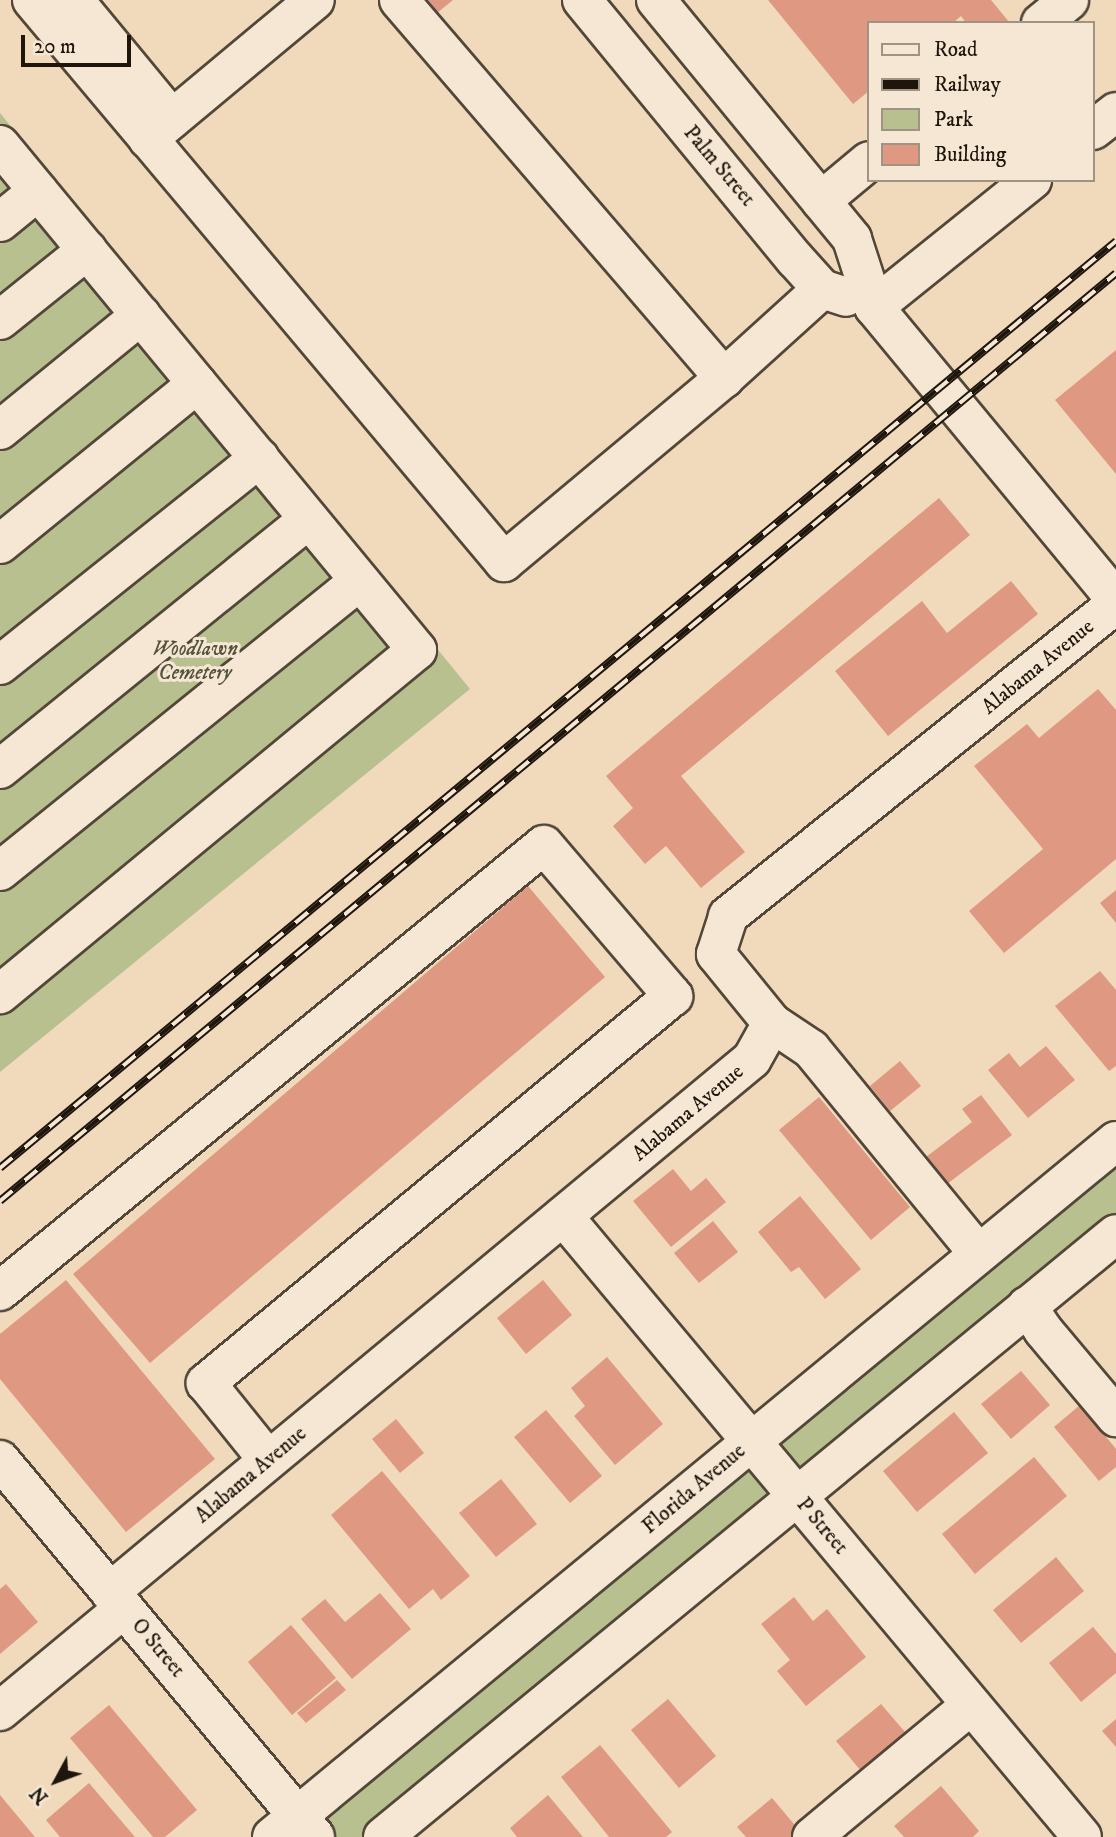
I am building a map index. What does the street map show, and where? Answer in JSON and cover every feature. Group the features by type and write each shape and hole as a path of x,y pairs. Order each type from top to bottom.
{"street":[{"path":"32,0 160,129"},
{"path":"74,0 160,129 504,562 724,378 822,289 874,307"},
{"path":"160,129 315,0"},
{"path":"399,0 724,378"},
{"name":"Palm Street","path":"582,0 822,289"},
{"path":"656,0 852,239 874,307 1116,602"},
{"path":"1043,21 1069,0"},
{"path":"1095,128 1116,112"},
{"path":"0,145 416,650 0,994"},
{"path":"821,201 867,164"},
{"path":"874,307 1030,182"},
{"path":"0,222 38,191"},
{"path":"0,320 87,250"},
{"path":"0,430 141,315"},
{"path":"0,544 198,384"},
{"path":"0,665 259,458"},
{"path":"0,769 309,519"},
{"path":"0,871 360,581"},
{"name":"Alabama Avenue","path":"0,1711 268,1460 752,1059 772,1023 716,954 728,916 1116,602"},
{"path":"0,1291 544,845 673,996 206,1383 268,1460"},
{"path":"772,1023 811,1049 978,1253"},
{"name":"Florida Avenue","path":"296,1830 751,1441 1116,1140"},
{"name":"P Street","path":"563,1216 1082,1837"},
{"path":"383,1837 1116,1234"},
{"path":"1027,1306 1043,1330 1116,1417"},
{"name":"O Street","path":"0,1460 117,1600 296,1830"},
{"path":"812,1837 971,1705"}],"green space":[{"name":"Woodlawn Cemetery","path":"0,113 470,689 0,1072"},
{"path":"1116,1161 1116,1215 361,1837 297,1837"}],"building":[{"path":"427,0 453,0 437,13"},
{"path":"768,0 991,0 1008,21 965,21 961,16 955,21 867,21 867,93 853,104"},
{"path":"1116,350 1116,474 1055,400"},
{"path":"939,498 970,535 681,776 745,852 701,888 666,846 645,864 613,826 633,808 606,776"},
{"path":"1011,581 1038,614 888,736 835,671 922,601 947,633"},
{"path":"1098,689 1116,710 1116,859 1004,953 969,911 1043,849 974,766 1027,724 1039,738"},
{"path":"528,886 605,977 150,1363 73,1274"},
{"path":"1116,890 1116,923 1100,903"},
{"path":"1100,971 1116,990 1116,1066 1109,1071 1055,1006"},
{"path":"1046,1046 1075,1080 1028,1118 988,1070 1009,1053 1020,1067"},
{"path":"900,1061 921,1086 890,1111 870,1086"},
{"path":"981,1095 1012,1135 947,1184 926,1157 972,1122 962,1109"},
{"path":"819,1097 910,1207 871,1240 779,1130"},
{"path":"673,1169 691,1191 706,1178 726,1202 671,1247 633,1201"},
{"path":"800,1196 861,1269 825,1299 799,1267 791,1272 758,1232"},
{"path":"713,1221 738,1252 699,1283 674,1253"},
{"path":"66,1280 215,1459 126,1532 0,1379 0,1334"},
{"path":"543,1280 572,1315 526,1354 497,1318"},
{"path":"607,1357 663,1424 615,1465 574,1416 585,1406 571,1388"},
{"path":"1021,1371 1050,1405 1011,1439 981,1404"},
{"path":"1080,1405 1116,1449 1116,1467 1099,1481 1054,1427"},
{"path":"546,1410 602,1476 570,1503 514,1437"},
{"path":"954,1412 988,1453 917,1512 883,1471"},
{"path":"396,1419 424,1453 400,1473 372,1439"},
{"path":"1034,1457 1067,1496 975,1574 942,1534"},
{"path":"382,1471 470,1576 441,1600 433,1589 409,1609 331,1515"},
{"path":"501,1479 537,1524 496,1557 459,1513"},
{"path":"1056,1557 1084,1591 1021,1643 993,1610"},
{"path":"6,1584 38,1622 0,1654 0,1589"},
{"path":"380,1593 411,1629 352,1679 301,1619 325,1599 345,1622"},
{"path":"794,1597 813,1621 827,1609 866,1657 806,1706 777,1671 790,1660 761,1624"},
{"path":"291,1625 336,1678 292,1715 248,1662"},
{"path":"1093,1627 1116,1654 1116,1673 1081,1702 1049,1663"},
{"path":"337,1680 346,1690 306,1723 297,1713"},
{"path":"668,1699 716,1756 679,1788 631,1730"},
{"path":"881,1704 911,1739 866,1777 836,1741"},
{"path":"109,1705 197,1810 165,1837 153,1837 70,1738"},
{"path":"1116,1719 1116,1747 1102,1731"},
{"path":"600,1745 672,1832 666,1837 609,1837 561,1777"},
{"path":"89,1783 135,1837 60,1837 46,1820"},
{"path":"941,1786 979,1831 973,1837 904,1837 894,1826"},
{"path":"0,1795 35,1837 0,1837"},
{"path":"548,1795 583,1837 517,1837 510,1828"},
{"path":"772,1798 799,1830 792,1837 746,1837 737,1827"}],"railway":[{"path":"0,1168 1116,241"},
{"path":"0,1201 1116,273"}]}
